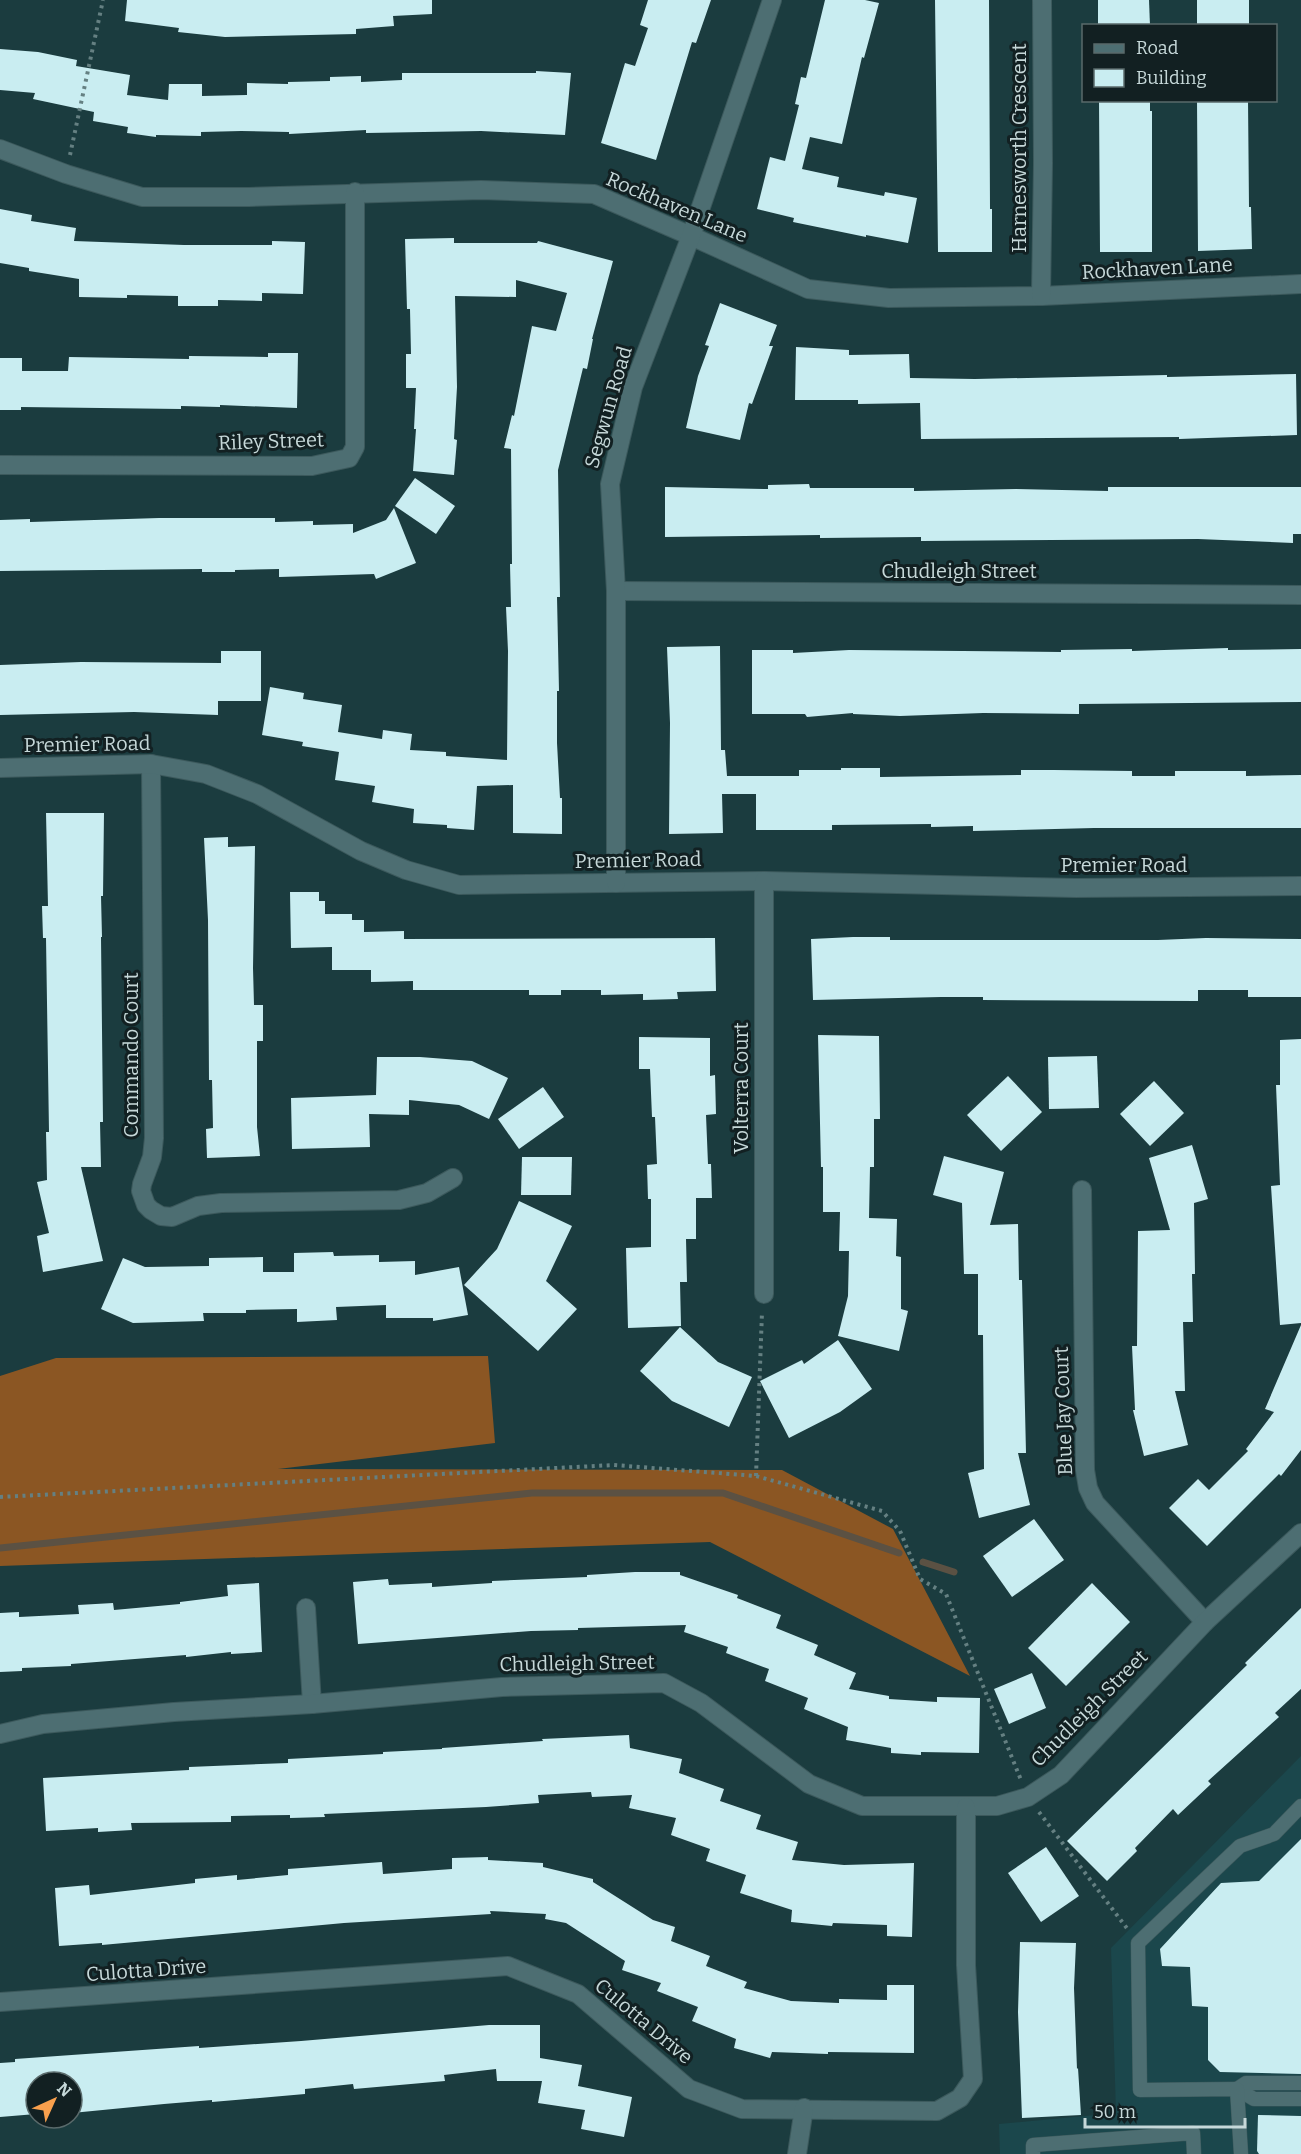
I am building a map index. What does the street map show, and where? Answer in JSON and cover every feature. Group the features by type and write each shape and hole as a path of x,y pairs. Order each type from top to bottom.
{"street":[{"name":"Segwun Road","path":"616,883 616,591 610,484 633,387 691,236 772,0"},
{"name":"Harnesworth Crescent","path":"1041,0 1043,163 1041,296"},
{"name":"Rockhaven Lane","path":"0,149 66,174 142,197 249,197 355,192 481,190 594,194 808,289 889,298 1041,296 1301,284"},
{"name":"Riley Street","path":"0,465 312,466 348,458 354,447 355,192"},
{"name":"Chudleigh Street","path":"616,591 1301,595"},
{"name":"Premier Road","path":"0,768 151,764 206,774 256,794 361,850 406,870 459,885 764,881 1076,888 1301,886"},
{"name":"Commando Court","path":"151,764 154,1137 152,1157 141,1191 146,1205 155,1214 166,1217 177,1216 198,1206 221,1203 399,1200 427,1193 453,1178"},
{"name":"Volterra Court","path":"764,881 764,1294"},
{"name":"Blue Jay Court","path":"1082,1190 1085,1470 1088,1488 1095,1503 1205,1622"},
{"name":"Chudleigh Street","path":"0,1734 44,1724 174,1712 312,1704 502,1687 664,1683 701,1702 809,1784 862,1806 998,1806 1028,1797 1061,1774 1205,1622 1301,1533"},
{"path":"306,1608 312,1704"},
{"name":"Culotta Drive","path":"0,2002 508,1966 578,1994 689,2089 742,2109 937,2111 960,2098 973,2079 966,1965 966,1807"},
{"path":"797,2154 804,2108"}],"lane":[{"path":"1301,1806 1274,1834 1240,1846 1138,1943 1140,2090 1237,2089 1254,2099 1301,2099"},
{"path":"1237,2089 1246,2083 1301,2083"},
{"path":"1237,2089 1241,2154"},
{"path":"1033,2154 1032,2145 1193,2133 1194,2154"}],"path":[{"path":"66,174 103,0"},
{"path":"756,1476 760,1344 764,1294"},
{"path":"0,1497 614,1465 756,1476 882,1511 900,1531 920,1579 946,1594 1028,1797 1138,1943"}],"shaded area":[{"path":"488,1356 495,1443 278,1469 782,1470 893,1529 970,1676 710,1542 0,1566 0,1376 56,1358"},
{"path":"1301,1756 1301,2154 1000,2154 999,2124 1116,2113 1111,1948"}],"building":[{"path":"127,0 432,0 432,14 393,16 394,26 356,29 356,34 225,37 178,32 179,28 125,21"},
{"path":"648,0 711,0 696,43 692,42 656,160 601,143 625,63 635,66 648,28 640,25"},
{"path":"825,0 865,0 879,3 864,58 862,57 842,144 810,137 802,169 839,177 837,187 884,196 885,192 917,198 908,243 793,222 794,218 757,209 770,157 785,161 799,105 795,104 801,77 806,78"},
{"path":"935,0 989,0 992,252 938,252"},
{"path":"1098,0 1149,0 1150,24 1098,24"},
{"path":"1197,0 1249,0 1249,24 1197,24"},
{"path":"0,49 38,52 77,60 76,66 130,75 127,95 168,100 169,84 202,84 202,96 247,95 247,83 288,84 288,82 330,81 330,77 361,76 361,82 402,80 402,73 536,73 536,71 571,73 565,135 481,131 366,133 366,130 289,134 289,132 201,132 201,136 156,135 156,137 127,133 128,127 93,121 94,112 33,99 35,93 0,90"},
{"path":"1099,102 1150,102 1150,111 1152,111 1152,252 1100,252"},
{"path":"1197,102 1248,102 1249,207 1251,207 1252,249 1198,251"},
{"path":"0,209 32,215 31,221 76,228 74,241 184,245 272,245 272,241 305,242 303,294 262,293 262,301 218,300 218,306 178,306 178,296 79,297 79,279 29,271 29,268 0,263"},
{"path":"454,238 454,243 537,243 538,241 613,261 592,339 587,369 583,368 558,470 560,597 557,597 559,691 557,691 557,743 560,798 562,798 562,834 513,833 513,785 477,786 474,830 447,828 447,825 413,823 414,809 372,802 375,786 335,780 339,752 302,746 303,742 262,735 270,687 304,693 303,699 342,705 338,732 382,739 383,730 412,734 410,750 446,752 446,756 507,760 506,607 511,607 511,449 504,448 512,415 514,416 532,326 556,331 567,293 516,280 516,297 455,296 457,387 454,439 457,440 454,475 413,471 416,388 406,388 406,354 411,354 405,239"},
{"path":"720,303 777,325 769,346 773,346 752,404 749,403 740,440 686,428 698,376 709,346 705,345"},
{"path":"796,347 849,350 849,355 909,354 910,378 1296,374 1297,435 1179,439 1179,437 921,439 920,403 858,404 858,400 795,400"},
{"path":"268,353 298,353 297,408 220,405 220,407 181,406 181,409 21,407 21,410 0,410 0,358 22,358 22,371 68,371 69,357 189,359 189,356 268,357"},
{"path":"415,478 455,506 436,534 395,506"},
{"path":"809,484 810,488 914,488 914,491 1016,489 1108,491 1108,487 1301,487 1301,534 1293,534 1293,543 1198,539 921,541 921,537 820,538 820,535 665,537 665,487 768,489 768,485"},
{"path":"394,508 416,563 376,579 374,574 279,577 279,569 235,570 235,572 202,572 202,569 0,571 0,520 30,519 30,522 159,518 275,518 275,522 313,521 313,525 353,524 353,533 386,520"},
{"path":"720,646 721,750 725,750 727,776 799,776 799,770 841,770 841,768 880,768 880,777 1021,775 1021,770 1132,771 1132,776 1175,776 1175,771 1246,771 1246,776 1301,775 1301,828 1094,828 973,831 973,826 931,827 931,824 832,825 832,830 756,830 756,794 722,794 723,833 669,834 670,723 667,647"},
{"path":"1228,648 1228,650 1301,649 1301,702 1079,704 1079,714 983,713 900,716 853,713 807,717 805,714 752,714 752,650 793,650 793,653 849,650 1061,652 1061,650 1132,649 1132,651"},
{"path":"221,651 261,651 261,701 218,701 218,715 134,712 0,715 0,665 81,662 221,663"},
{"path":"46,813 104,813 103,896 101,896 103,1122 100,1122 101,1167 81,1167 103,1261 43,1272 37,1236 49,1233 37,1182 47,1180 46,1132 49,1132 46,938 43,938 42,906 48,906"},
{"path":"228,837 228,847 255,846 254,1005 263,1005 263,1041 257,1041 257,1127 260,1156 207,1158 206,1129 213,1128 212,1080 209,1080 208,920 204,838"},
{"path":"290,892 319,892 319,901 325,901 325,914 352,914 352,920 364,920 364,932 404,931 404,939 715,938 716,991 677,992 678,999 643,1000 643,994 601,995 601,990 561,990 561,995 529,995 529,990 413,990 413,981 371,982 371,970 332,970 332,947 291,948"},
{"path":"890,937 890,940 1301,939 1301,997 1248,997 1248,990 1198,990 1198,1001 983,1000 983,997 813,1000 811,939"},
{"path":"818,1035 879,1036 880,1119 874,1119 874,1167 870,1167 869,1218 897,1219 896,1256 901,1257 901,1309 908,1311 899,1351 838,1336 848,1296 849,1251 839,1251 840,1212 823,1212"},
{"path":"639,1037 710,1038 710,1076 715,1075 716,1114 706,1115 712,1198 696,1198 696,1239 686,1239 687,1282 680,1282 681,1326 628,1328 626,1248 651,1247 651,1199 648,1199 647,1165 657,1164 650,1069 639,1069"},
{"path":"1301,1039 1301,1323 1280,1325 1271,1186 1280,1185 1276,1085 1280,1085 1280,1040"},
{"path":"1097,1056 1099,1108 1049,1109 1048,1057"},
{"path":"377,1057 420,1057 472,1061 508,1078 489,1119 459,1105 409,1100 409,1115 369,1114 370,1147 292,1149 291,1098 376,1095"},
{"path":"1008,1076 1042,1112 1001,1151 967,1115"},
{"path":"1154,1081 1184,1113 1150,1146 1120,1114"},
{"path":"543,1087 564,1117 519,1149 498,1119"},
{"path":"1192,1145 1208,1199 1194,1203 1193,1322 1183,1322 1185,1391 1175,1391 1188,1445 1144,1456 1133,1410 1135,1410 1132,1346 1137,1346 1138,1231 1170,1230 1149,1158"},
{"path":"944,1156 1004,1172 990,1225 1018,1224 1019,1280 1022,1280 1026,1453 1018,1453 1030,1505 979,1518 968,1473 984,1469 983,1335 978,1335 978,1274 964,1274 962,1203 933,1195"},
{"path":"522,1157 572,1157 571,1195 521,1195"},
{"path":"519,1201 572,1226 546,1281 577,1309 538,1351 464,1285 497,1249"},
{"path":"333,1252 334,1256 379,1255 379,1262 415,1261 415,1275 459,1267 468,1315 433,1321 433,1318 386,1318 386,1305 336,1307 337,1320 297,1322 297,1309 246,1310 246,1313 203,1313 204,1321 133,1323 101,1309 123,1258 145,1267 209,1266 209,1258 263,1257 263,1272 294,1272 294,1253"},
{"path":"1301,1325 1301,1450 1281,1476 1279,1474 1207,1546 1169,1508 1198,1479 1209,1490 1248,1451 1246,1449 1274,1412 1265,1409"},
{"path":"680,1327 718,1362 752,1377 729,1427 672,1401 640,1371"},
{"path":"838,1340 872,1389 840,1412 789,1438 760,1381 802,1360 804,1364"},
{"path":"1034,1519 1064,1560 1012,1597 983,1556"},
{"path":"635,1572 680,1572 680,1575 738,1595 737,1598 781,1615 776,1628 818,1645 814,1655 856,1673 849,1689 889,1696 889,1699 937,1702 937,1697 980,1698 979,1753 921,1752 921,1755 891,1753 891,1748 846,1740 848,1727 804,1709 808,1698 765,1681 769,1669 726,1653 728,1647 684,1632 686,1625 578,1628 578,1630 531,1631 358,1644 353,1582 388,1579 389,1585 432,1583 432,1587"},
{"path":"259,1583 262,1652 231,1654 231,1652 186,1657 186,1655 71,1664 71,1666 22,1668 22,1671 0,1672 0,1613 19,1612 19,1617 79,1614 78,1605 113,1603 114,1610 180,1604 180,1602 228,1596 227,1585"},
{"path":"1092,1583 1130,1622 1066,1686 1028,1648"},
{"path":"1301,1608 1301,1689 1275,1713 1279,1717 1208,1781 1211,1784 1178,1815 1173,1809 1135,1848 1137,1851 1107,1881 1067,1841 1247,1665 1245,1663"},
{"path":"1032,1673 1046,1708 1009,1724 994,1689"},
{"path":"629,1735 630,1748 682,1759 679,1773 724,1789 720,1801 761,1815 756,1829 798,1842 792,1860 844,1865 914,1863 912,1937 887,1936 887,1925 833,1923 832,1926 791,1922 792,1910 740,1893 746,1875 706,1861 710,1849 671,1835 676,1818 629,1808 632,1795 592,1797 591,1792 538,1795 539,1803 486,1807 324,1814 325,1817 231,1816 231,1822 131,1823 132,1830 98,1832 98,1828 46,1831 43,1778 189,1770 189,1767 288,1763 288,1759 383,1754 383,1752 543,1741 542,1739"},
{"path":"1301,1839 1301,2074 1220,2072 1208,2060 1208,2007 1192,2006 1190,1967 1162,1966 1160,1949 1221,1883 1259,1881"},
{"path":"1046,1847 1079,1896 1041,1922 1008,1873"},
{"path":"488,1857 488,1860 543,1863 543,1867 593,1879 593,1882 653,1920 675,1927 671,1941 710,1956 706,1966 747,1982 744,1988 791,2001 839,2003 839,1999 887,2000 887,1985 914,1985 914,2053 772,2052 770,2058 734,2048 736,2039 692,2021 698,2007 657,1991 661,1983 622,1970 625,1961 566,1923 545,1919 546,1914 490,1911 491,1914 344,1923 102,1945 102,1943 59,1946 55,1888 89,1885 90,1895 195,1883 195,1879 237,1875 237,1880 288,1875 288,1869 382,1862 383,1874 452,1869 452,1858"},
{"path":"1020,1942 1076,1943 1074,1988 1081,2115 1022,2118 1018,2012"},
{"path":"489,2025 540,2025 540,2058 582,2065 578,2086 632,2097 624,2137 581,2129 585,2110 538,2103 542,2081 497,2081 496,2069 444,2075 445,2081 354,2089 353,2084 305,2089 305,2094 84,2112 84,2070 24,2070 24,2115 0,2117 0,2063 15,2062 15,2059 301,2041"},
{"path":"1258,2115 1301,2116 1301,2154 1259,2154 1257,2151"}],"waterway":[{"path":"0,1548 532,1493 723,1493 899,1553"},
{"path":"923,1562 954,1572"}]}
